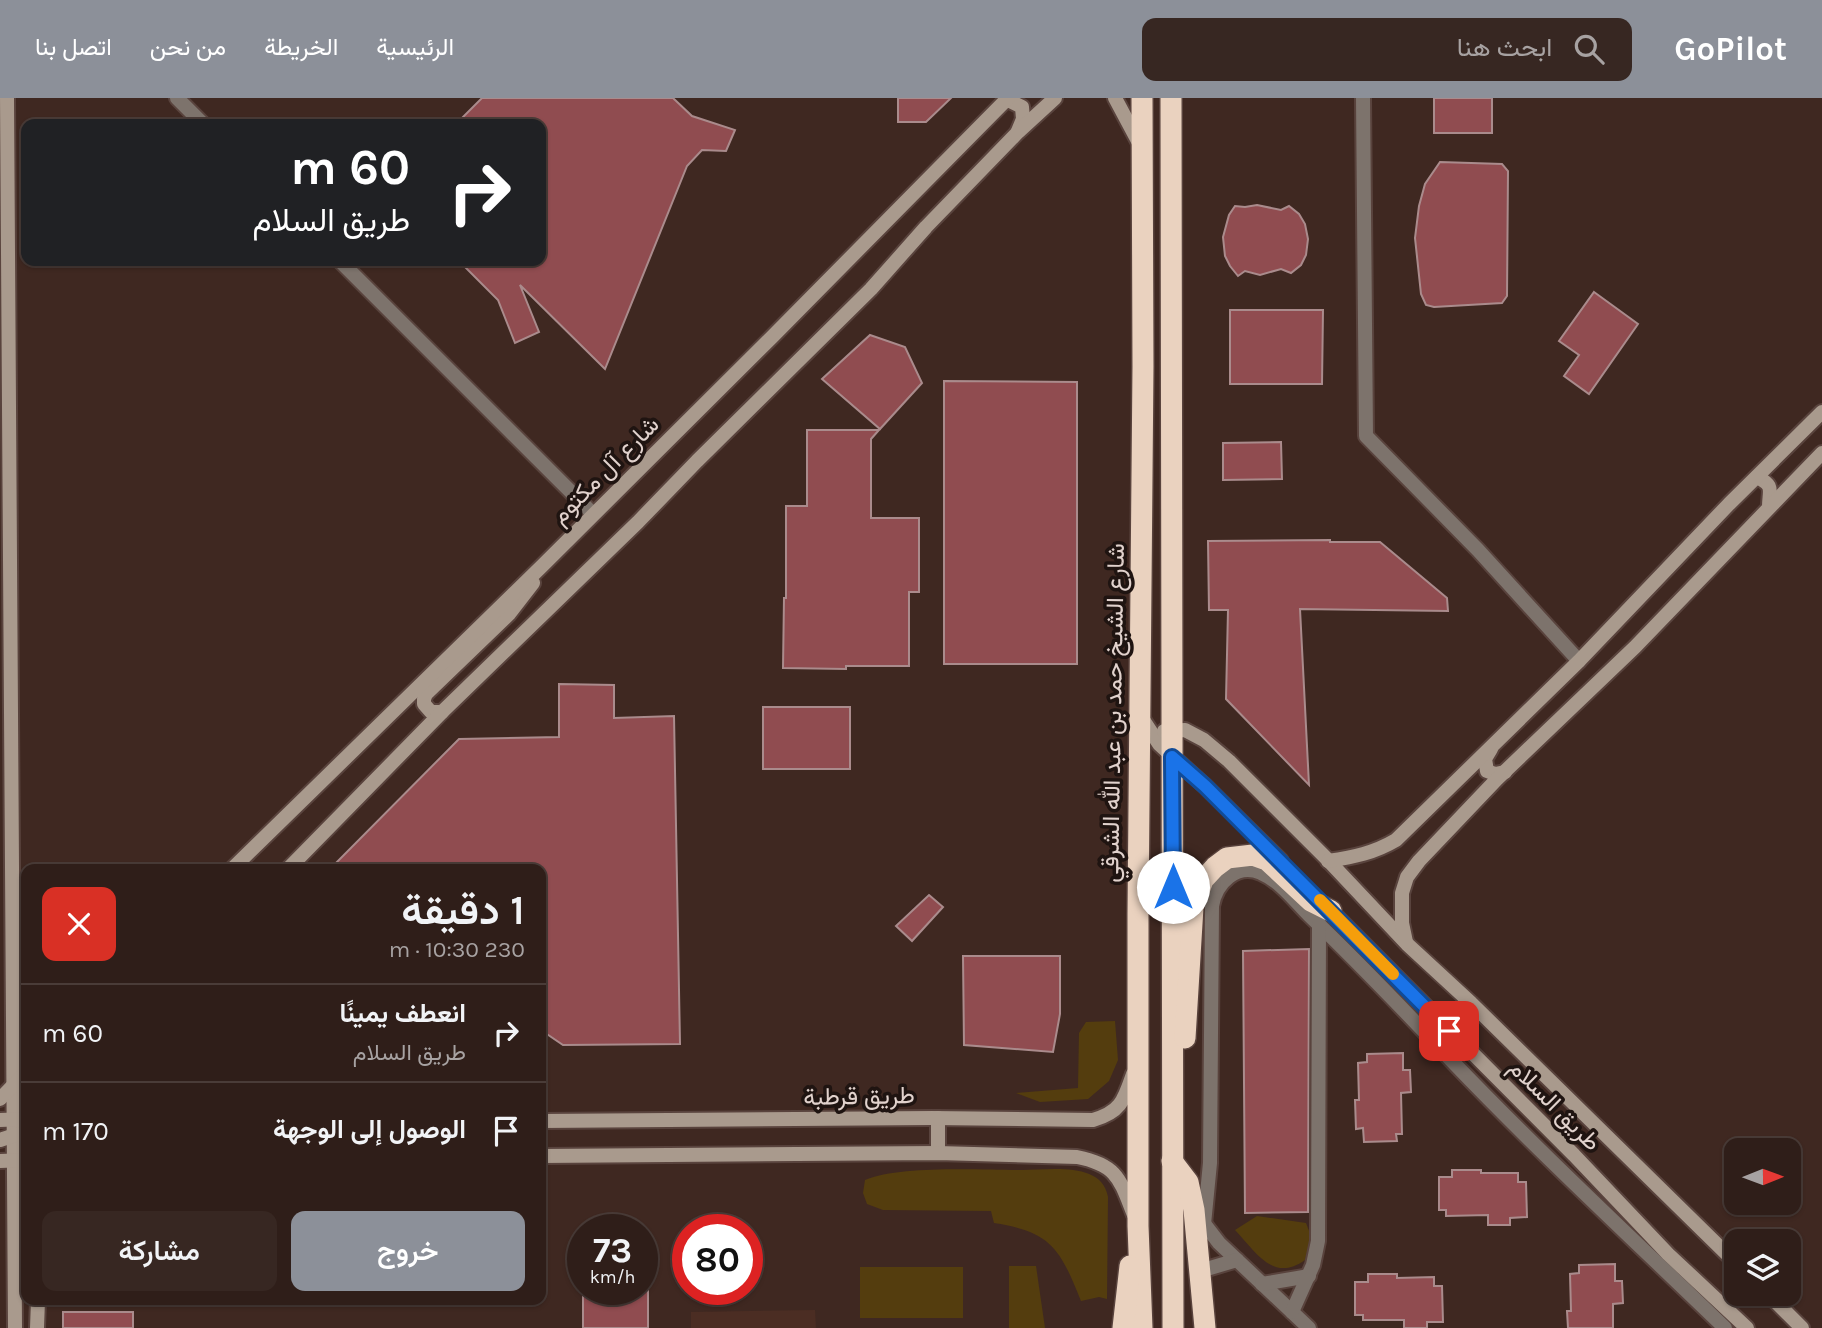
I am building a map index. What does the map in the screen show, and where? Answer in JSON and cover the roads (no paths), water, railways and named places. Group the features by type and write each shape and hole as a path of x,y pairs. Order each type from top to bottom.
{"highway":[{"name":"شارع الشيخ حمد بن عبد الله الشرقي","path":"1142,98 1138,1226 1142,1328"},
{"path":"1171,98 1173,1328"},
{"path":"1142,457 1150,486 1152,703 1157,707 1166,707 1172,693"},
{"path":"1139,790 1145,779 1150,777 1157,778 1161,784 1161,990 1172,1061"},
{"path":"1172,1113 1185,1039 1193,907 1209,872 1227,858 1253,855 1267,860 1311,901 1325,918"},
{"path":"1172,1161 1188,1182 1199,1217 1205,1328"},
{"path":"1122,1328 1138,1226"}],"main road":[{"path":"7,98 8,558 14,1119 18,1134 14,1161 15,1328"},
{"path":"293,864 442,712 638,522 871,289 1018,132 1055,98"},
{"path":"1115,98 1142,149"},
{"path":"1007,99 1022,107 1023,118 1018,132"},
{"name":"شارع آل مكتوم","path":"237,864 542,566 1007,99"},
{"path":"1328,861 1378,851 1396,840 1579,661 1614,622 1822,412"},
{"path":"1407,944 1401,909 1402,893 1407,877 1419,861 1505,772 1635,647 1822,453"},
{"path":"1757,477 1767,482 1771,489 1769,507"},
{"path":"442,712 426,709 426,694 509,614 528,591 542,566"},
{"name":"طريق السلام","path":"1140,710 1153,737 1205,786 1325,918 1574,1155 1668,1254 1747,1328"},
{"path":"1139,758 1153,737 1172,729"},
{"name":"طريق السلام","path":"1172,729 1185,730 1213,746 1407,944 1724,1251"},
{"path":"1492,747 1485,759 1487,771 1495,774 1505,772"},
{"path":"14,965 21,982"},
{"name":"طريق قرطبة","path":"546,1121 938,1118 1093,1121 1116,1110 1124,1100 1139,1056"},
{"path":"0,1099 21,1077"},
{"path":"938,1118 938,1153"},
{"path":"14,1161 0,1142 18,1134"},
{"path":"546,1156 938,1153 1077,1157 1094,1160 1113,1170 1120,1180 1138,1226"},
{"path":"37,1328 38,1305"},
{"path":"1780,1306 1802,1328"}],"street":[{"path":"177,98 198,119"},
{"path":"1363,98 1366,436 1478,550 1579,661"},
{"path":"345,266 593,514"},
{"path":"1309,1328 1237,1260 1199,1217 1210,1163 1212,905 1221,883 1230,875 1242,871 1258,872 1325,918 1551,1160 1725,1328"},
{"path":"1292,1312 1309,1276 1318,1241 1320,962 1325,918"},
{"path":"1551,1160 1574,1155"},
{"path":"1200,1271 1237,1260"},
{"path":"1262,1284 1309,1276"}]}
